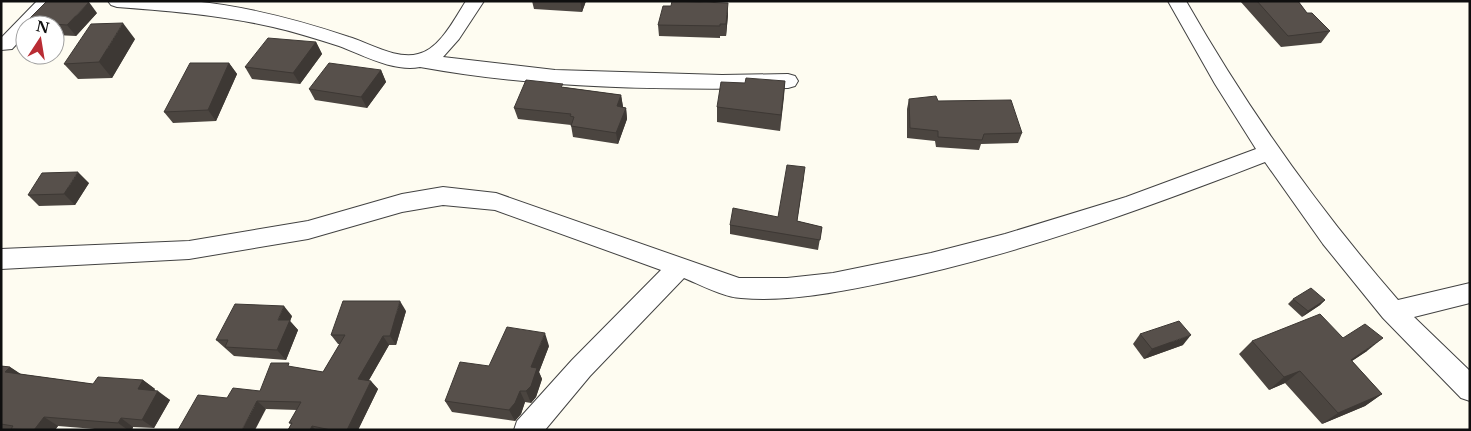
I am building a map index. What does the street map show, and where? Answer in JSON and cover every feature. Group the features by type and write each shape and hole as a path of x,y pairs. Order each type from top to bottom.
{"street":[{"path":"5,45 47,1"},
{"path":"117,1 219,10 260,18 404,61 421,61 555,77 712,82 788,81"},
{"path":"421,61 429,58 446,41 476,1"},
{"path":"1177,1 1234,102 1267,153 1330,236 1393,312 1470,389"},
{"path":"1,259 189,250 308,230 402,203 443,196 496,202 739,288 787,288 833,283 931,263 1132,204 1267,153"},
{"path":"526,430 580,368 680,267"},
{"path":"1393,312 1470,293"}],"building":[{"path":"47,1 89,2 67,25 65,25 65,15 33,15"},
{"path":"672,1 728,3 726,24 720,24 720,26 658,25 663,6 671,6"},
{"path":"1257,1 1298,1 1307,13 1312,13 1330,31 1288,36"},
{"path":"123,23 99,62 65,64 65,63 91,24"},
{"path":"268,38 316,42 293,73 245,67"},
{"path":"190,63 229,63 208,110 164,112"},
{"path":"329,63 381,70 361,97 309,89"},
{"path":"746,78 785,81 781,115 717,107 721,82 745,83"},
{"path":"526,80 563,84 561,87 621,95 617,106 626,108 616,133 571,126 574,117 570,116 571,114 514,108"},
{"path":"936,96 938,101 1011,100 1022,133 984,134 982,140 938,137 938,131 910,128 909,99"},
{"path":"787,165 805,167 797,221 822,227 820,240 730,225 733,208 778,217"},
{"path":"78,172 64,194 28,195 42,173"},
{"path":"1311,288 1325,300 1308,311 1293,299"},
{"path":"343,301 400,301 390,336 383,336 358,379 371,381 347,430 331,430 312,426 310,430 288,430 292,423 289,423 301,402 257,401 242,430 178,430 198,395 227,398 233,388 260,391 271,363 289,363 288,366 323,372 345,335 331,335"},
{"path":"235,304 284,306 278,320 290,320 277,350 225,347 228,340 216,340"},
{"path":"1320,314 1343,338 1365,324 1383,338 1351,360 1382,394 1338,413 1300,371 1284,377 1252,341"},
{"path":"1179,321 1191,335 1152,349 1140,334"},
{"path":"507,327 545,333 531,367 537,368 531,386 526,391 520,391 515,403 509,410 445,401 460,362 489,366"},
{"path":"1,366 10,367 5,372 93,384 98,377 143,380 138,389 158,391 142,420 121,418 118,423 44,417 34,430 11,429 13,426 1,424"}]}
